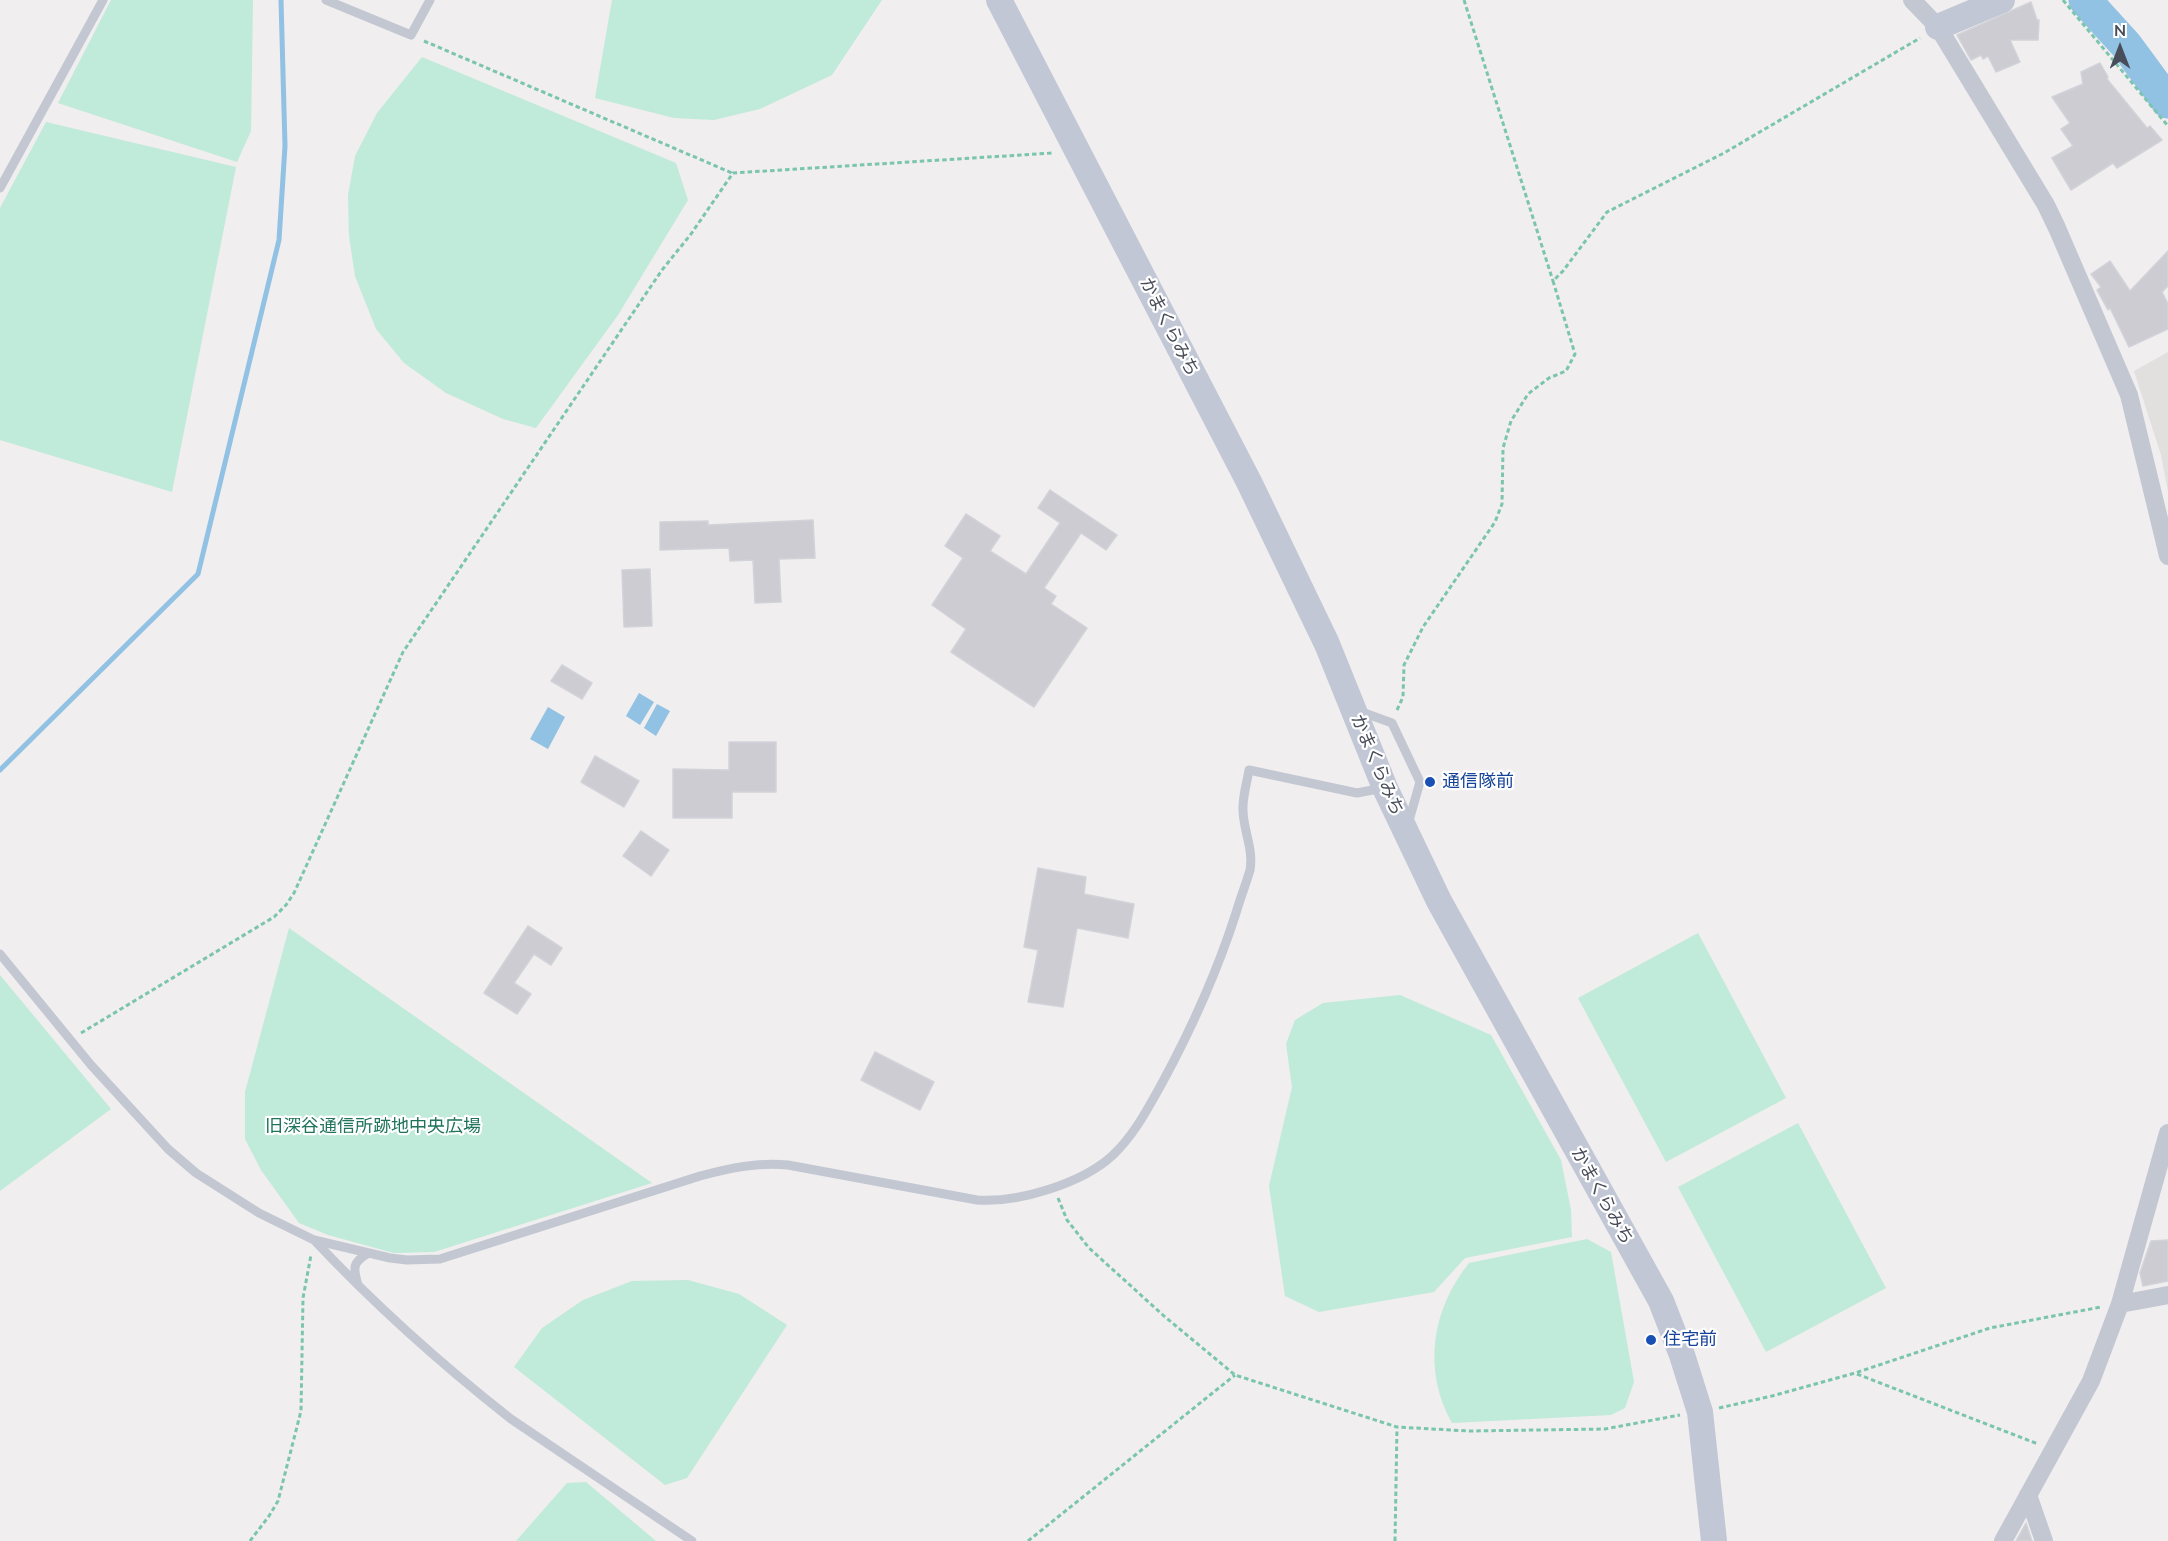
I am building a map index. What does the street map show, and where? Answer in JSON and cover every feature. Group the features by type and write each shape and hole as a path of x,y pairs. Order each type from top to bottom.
{"main road":[{"name":"かまくらみち","path":"999,0 1249,482 1327,644 1385,788 1439,901 1661,1301 1682,1355 1700,1412 1714,1541"},
{"path":"1938,27 2002,0"}],"street":[{"path":"1912,0 1938,27 2046,205 2057,228 2129,395 2168,556"},
{"path":"2003,1541 2091,1381 2120,1304 2168,1133"},
{"path":"2120,1304 2168,1294"},
{"path":"2028,1495 2044,1541"}],"lane":[{"path":"0,188 103,0"},
{"path":"326,0 411,35 430,0"},
{"path":"1353,709 1392,723 1420,782 1406,832"},
{"path":"0,954 69,1040 168,1149 196,1173 259,1213 314,1240 407,1260 440,1259 700,1176 744,1166 788,1165 976,1200 1003,1200 1054,1187 1097,1167 1129,1139 1141,1122 1178,1055 1204,998 1250,870 1251,853 1243,806 1249,770 1358,793 1385,788"},
{"path":"314,1240 359,1287 442,1364 511,1419 692,1541"},
{"path":"359,1287 356,1263 359,1258 369,1253"}],"path":[{"path":"1392,723 1403,697 1404,665 1418,637 1495,522 1502,504 1503,448 1511,421 1528,394 1549,378 1566,370 1575,354 1464,0"},
{"path":"2063,0 2168,126"},
{"path":"1553,281 1563,272 1607,212 1724,153 1938,27"},
{"path":"411,35 733,173 1076,150"},
{"path":"69,1040 274,917 286,905 294,893 403,652 662,270 691,234 733,173"},
{"path":"1054,1187 1067,1220 1089,1248 1164,1316 1235,1374 1397,1427 1469,1431 1605,1429 1688,1413"},
{"path":"250,1541 278,1501 301,1411 303,1298 314,1240"},
{"path":"1711,1410 1855,1373 1990,1328 2120,1304"},
{"path":"1855,1373 2053,1450"},
{"path":"1028,1541 1235,1374"},
{"path":"1395,1541 1397,1427"}],"shaded area":[{"path":"2168,352 2168,492 2161,455 2134,371"}],"green space":[{"path":"111,0 253,0 251,131 237,162 58,103"},
{"path":"612,0 882,0 832,75 760,109 714,120 674,118 595,98"},
{"path":"422,57 676,163 688,200 618,315 536,428 503,419 446,393 404,363 376,329 355,276 349,236 348,195 355,156 377,113"},
{"path":"46,122 236,167 172,492 0,440 0,208"},
{"name":"旧深谷通信所跡地中央広場","path":"289,928 652,1183 434,1252 394,1253 328,1235 299,1223 261,1170 245,1139 245,1092"},
{"path":"1698,933 1786,1098 1666,1162 1578,998"},
{"path":"0,975 111,1109 0,1191"},
{"path":"1400,995 1491,1035 1561,1160 1571,1210 1572,1237 1465,1258 1434,1292 1319,1312 1285,1296 1269,1186 1292,1087 1286,1044 1295,1020 1323,1003"},
{"path":"1798,1123 1886,1288 1766,1352 1678,1187"},
{"path":"1587,1239 1611,1252 1634,1382 1625,1408 1611,1415 1452,1423 1437,1382 1434,1361 1435,1340 1439,1320 1447,1300 1456,1281 1469,1263"},
{"path":"688,1280 739,1294 787,1325 687,1478 665,1485 514,1367 542,1328 583,1300 632,1281"},
{"path":"586,1482 656,1541 516,1541 567,1483"}],"water":[{"path":"639,693 654,702 640,725 626,716"},
{"path":"657,704 670,711 656,736 644,728"},
{"path":"548,707 565,717 548,749 530,739"}],"building":[{"path":"2031,2 2037,20 2039,20 2038,40 2010,40 2020,62 1996,72 1988,56 1983,59 1981,55 1971,60 1957,35"},
{"path":"2100,63 2107,79 2147,128 2150,126 2162,140 2117,168 2113,163 2071,190 2052,158 2073,146 2061,129 2070,123 2052,97 2083,84 2081,72"},
{"path":"2168,251 2168,286 2162,292 2168,304 2168,329 2129,347 2110,308 2108,310 2097,290 2101,287 2091,274 2110,261 2130,291"},
{"path":"1050,490 1117,535 1106,550 1081,533 1044,588 1056,596 1051,604 1087,628 1034,707 951,652 966,629 932,605 963,558 945,546 966,514 1000,536 990,551 1026,574 1060,523 1038,508"},
{"path":"813,520 815,558 779,559 781,602 755,603 753,560 730,561 729,548 660,550 660,522 708,521 708,525"},
{"path":"650,569 652,626 624,627 622,570"},
{"path":"562,665 592,683 582,699 551,681"},
{"path":"729,742 776,742 776,792 732,792 732,818 673,818 673,769 729,770"},
{"path":"595,756 639,781 624,807 581,782"},
{"path":"641,831 669,850 651,876 623,856"},
{"path":"1038,868 1086,877 1084,894 1134,904 1128,938 1077,928 1063,1007 1028,1002 1038,950 1024,947"},
{"path":"528,926 562,948 551,965 534,954 514,983 531,994 517,1014 484,993"},
{"path":"875,1052 934,1082 920,1110 861,1080"},
{"path":"2168,1240 2168,1281 2143,1286 2140,1273 2151,1241"},
{"path":"2026,1523 2032,1541 2016,1541"}],"waterway":[{"path":"0,770 198,574 279,240 285,146 281,0"},
{"path":"2085,0 2126,45 2168,102"}],"place":[{"name":"通信隊前","path":"1430,782"},
{"name":"住宅前","path":"1651,1340"}]}
